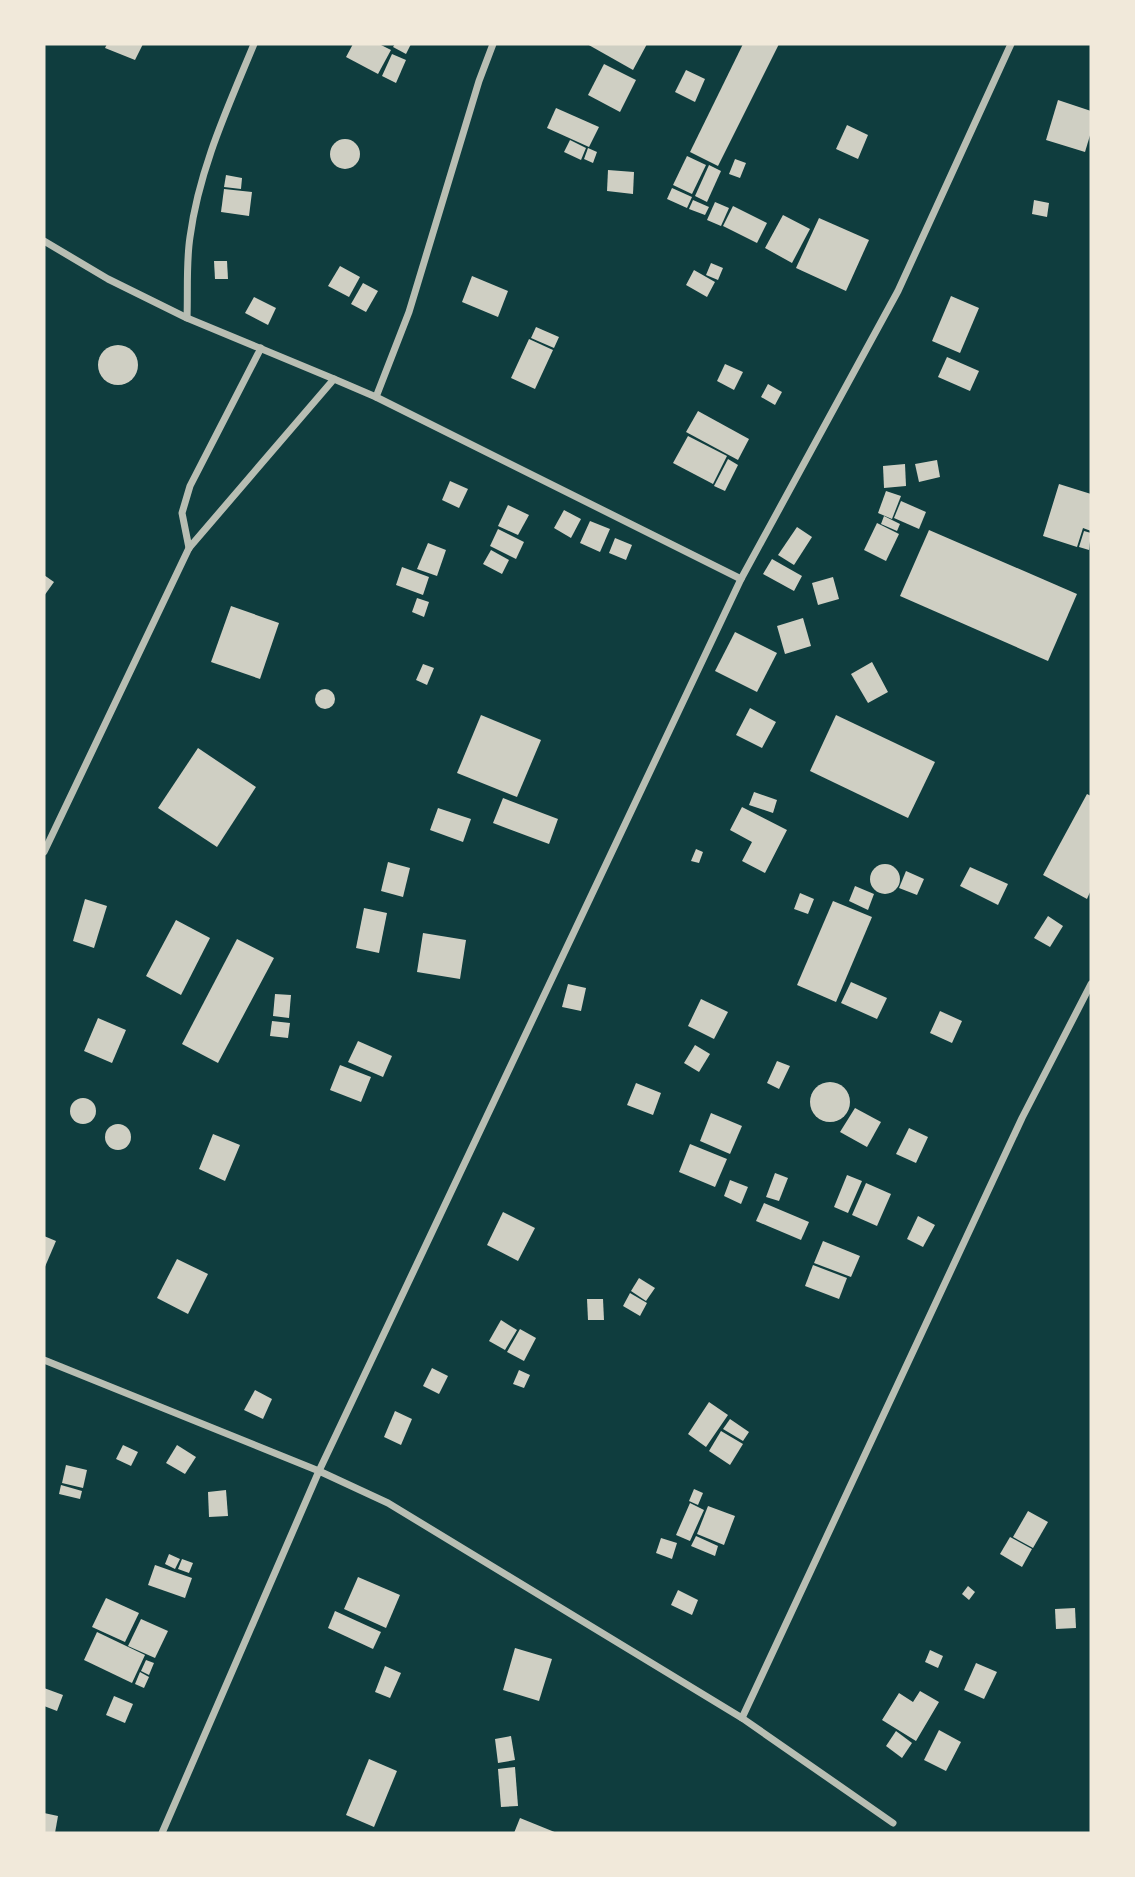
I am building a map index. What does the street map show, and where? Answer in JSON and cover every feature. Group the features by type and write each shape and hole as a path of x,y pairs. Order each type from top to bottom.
{"street":[{"path":"187,318 189,240 198,192 219,129 254,44"},
{"path":"376,397 409,312 479,81 493,44"},
{"path":"162,1833 319,1471 741,579 898,291 1011,44"},
{"path":"44,241 108,279 187,318 376,397 741,579"},
{"path":"189,548 182,513 190,486 261,348"},
{"path":"44,852 189,548 334,379"},
{"path":"742,1718 1022,1118 1091,984"},
{"path":"44,1360 319,1471 388,1503 742,1718 893,1823"}],"building":[{"path":"107,44 143,44 135,60 105,48"},
{"path":"353,44 379,44 391,50 378,74 346,57"},
{"path":"395,44 411,44 406,54 393,47"},
{"path":"587,44 647,44 633,70"},
{"path":"743,44 779,44 718,166 690,152"},
{"path":"392,54 406,60 396,83 382,76"},
{"path":"604,64 636,80 620,112 588,95"},
{"path":"686,70 705,79 695,102 675,92"},
{"path":"1058,100 1091,111 1091,132 1085,152 1046,140"},
{"path":"556,108 599,127 589,147 547,128"},
{"path":"847,125 868,135 858,159 836,149"},
{"path":"345,139 356,143 360,154 356,165 345,169 334,165 330,154 334,143"},
{"path":"570,140 586,148 581,160 564,152"},
{"path":"588,148 597,152 593,163 584,159"},
{"path":"687,156 706,165 692,194 673,185"},
{"path":"735,159 746,163 740,178 729,174"},
{"path":"709,165 721,171 707,202 695,196"},
{"path":"608,170 634,172 633,194 607,191"},
{"path":"226,175 242,178 241,189 224,187"},
{"path":"672,188 692,197 687,208 667,199"},
{"path":"224,189 252,192 249,216 221,212"},
{"path":"693,200 709,207 705,215 689,209"},
{"path":"1034,200 1049,203 1047,217 1032,214"},
{"path":"715,202 729,208 721,226 707,220"},
{"path":"733,206 767,223 757,243 723,226"},
{"path":"783,215 810,229 792,263 765,248"},
{"path":"819,218 869,240 846,291 796,268"},
{"path":"214,261 227,261 228,279 215,279"},
{"path":"711,263 723,268 718,280 706,275"},
{"path":"340,266 360,277 349,297 328,286"},
{"path":"694,270 715,282 707,297 686,285"},
{"path":"472,276 508,291 498,317 462,302"},
{"path":"363,283 378,291 366,312 351,304"},
{"path":"951,296 979,308 960,353 932,341"},
{"path":"254,297 276,308 268,325 245,313"},
{"path":"536,327 559,337 554,348 531,338"},
{"path":"529,339 553,350 535,389 511,378"},
{"path":"118,345 126,346 132,351 137,357 137,373 132,379 126,384 118,385 110,384 104,379 99,373 98,365 99,357 104,351 110,346"},
{"path":"947,357 979,371 970,391 938,377"},
{"path":"725,364 743,372 734,390 717,381"},
{"path":"768,384 782,392 775,405 761,397"},
{"path":"698,411 749,439 738,460 686,432"},
{"path":"688,436 727,456 713,484 673,463"},
{"path":"728,459 738,465 725,491 714,486"},
{"path":"937,460 940,477 919,482 915,464"},
{"path":"905,464 906,486 884,488 883,466"},
{"path":"450,481 468,489 459,508 442,500"},
{"path":"1059,484 1091,494 1091,531 1083,528 1077,547 1043,536"},
{"path":"886,491 901,496 892,519 878,513"},
{"path":"901,501 926,512 919,529 894,518"},
{"path":"508,505 529,515 518,535 498,526"},
{"path":"564,510 581,519 571,538 554,528"},
{"path":"884,516 900,524 897,531 881,524"},
{"path":"590,521 610,529 600,552 580,543"},
{"path":"877,523 899,534 886,561 864,550"},
{"path":"797,527 812,537 794,565 778,555"},
{"path":"498,529 524,542 516,559 490,546"},
{"path":"929,530 1077,594 1048,661 900,596"},
{"path":"1084,531 1091,533 1089,550 1079,547"},
{"path":"615,538 632,545 626,560 609,553"},
{"path":"428,543 446,550 437,576 417,569"},
{"path":"491,550 509,560 502,574 483,564"},
{"path":"772,559 802,576 794,591 763,574"},
{"path":"402,567 429,577 423,595 396,585"},
{"path":"44,575 54,582 44,596"},
{"path":"833,577 839,599 818,605 812,583"},
{"path":"417,598 429,602 424,617 412,612"},
{"path":"231,606 279,623 260,679 211,662"},
{"path":"803,618 811,646 785,654 777,626"},
{"path":"735,632 777,653 757,692 715,671"},
{"path":"872,662 888,692 868,703 851,674"},
{"path":"423,664 434,668 427,685 416,680"},
{"path":"325,689 332,692 335,699 332,706 325,709 318,706 315,699 318,692"},
{"path":"750,708 776,722 762,748 736,735"},
{"path":"481,715 541,740 517,797 457,773"},
{"path":"836,715 935,762 908,818 810,771"},
{"path":"198,748 256,787 217,847 158,808"},
{"path":"754,792 777,800 773,813 749,805"},
{"path":"1087,794 1091,796 1091,890 1087,899 1043,875"},
{"path":"503,798 558,819 549,844 493,823"},
{"path":"742,807 787,830 765,873 742,861 752,842 730,830"},
{"path":"438,808 471,819 463,842 430,830"},
{"path":"696,849 703,852 699,863 691,861"},
{"path":"388,862 410,868 403,897 381,891"},
{"path":"885,864 896,868 900,879 896,890 885,894 874,890 870,879 874,868"},
{"path":"970,867 1008,884 998,905 960,886"},
{"path":"906,871 924,879 917,895 899,888"},
{"path":"855,886 874,894 868,910 849,901"},
{"path":"800,893 814,899 808,914 794,909"},
{"path":"85,899 107,906 94,948 73,941"},
{"path":"833,901 872,917 836,1002 797,985"},
{"path":"364,908 387,913 379,953 356,948"},
{"path":"1048,916 1063,926 1050,947 1034,938"},
{"path":"176,920 210,938 181,995 146,976"},
{"path":"423,933 466,940 460,979 417,972"},
{"path":"237,939 274,958 218,1063 182,1044"},
{"path":"851,982 887,998 877,1019 841,1003"},
{"path":"568,984 586,988 581,1011 562,1007"},
{"path":"275,994 291,995 289,1018 273,1016"},
{"path":"701,999 728,1012 714,1039 688,1026"},
{"path":"940,1011 962,1021 952,1043 930,1033"},
{"path":"98,1018 126,1030 112,1063 84,1051"},
{"path":"272,1021 290,1023 288,1038 270,1036"},
{"path":"358,1041 392,1056 383,1077 348,1062"},
{"path":"695,1045 710,1054 699,1072 684,1063"},
{"path":"777,1061 790,1066 779,1089 767,1083"},
{"path":"340,1065 371,1077 361,1102 330,1090"},
{"path":"830,1082 844,1088 850,1102 844,1116 830,1122 816,1116 810,1102 816,1088"},
{"path":"636,1083 661,1093 653,1115 627,1105"},
{"path":"83,1098 92,1102 96,1111 92,1120 83,1124 74,1120 70,1111 74,1102"},
{"path":"855,1108 881,1122 867,1147 840,1132"},
{"path":"711,1113 742,1126 730,1154 700,1141"},
{"path":"118,1124 127,1128 131,1137 127,1146 118,1150 109,1146 105,1137 109,1128"},
{"path":"909,1128 928,1137 916,1163 896,1154"},
{"path":"213,1134 240,1145 225,1181 199,1169"},
{"path":"690,1144 727,1159 715,1187 679,1172"},
{"path":"775,1173 788,1178 779,1201 766,1197"},
{"path":"847,1175 862,1181 848,1213 834,1207"},
{"path":"730,1180 748,1187 741,1204 724,1196"},
{"path":"866,1183 891,1194 877,1226 852,1215"},
{"path":"764,1203 809,1222 801,1240 756,1221"},
{"path":"503,1212 535,1228 518,1261 487,1245"},
{"path":"918,1216 935,1225 923,1247 907,1239"},
{"path":"44,1236 56,1241 44,1269"},
{"path":"823,1241 860,1256 851,1277 814,1263"},
{"path":"177,1259 208,1274 188,1314 157,1298"},
{"path":"813,1265 847,1278 839,1299 805,1286"},
{"path":"639,1278 655,1288 646,1301 631,1291"},
{"path":"630,1293 647,1303 640,1316 623,1306"},
{"path":"587,1299 603,1299 604,1320 588,1320"},
{"path":"501,1320 517,1330 505,1350 489,1341"},
{"path":"520,1329 536,1338 524,1361 507,1352"},
{"path":"432,1368 448,1376 439,1394 423,1386"},
{"path":"519,1370 530,1375 524,1388 513,1384"},
{"path":"255,1390 272,1399 263,1419 244,1410"},
{"path":"709,1402 728,1415 706,1447 688,1434"},
{"path":"395,1411 412,1419 401,1445 384,1437"},
{"path":"730,1419 749,1432 743,1441 723,1429"},
{"path":"721,1431 743,1444 730,1465 709,1451"},
{"path":"123,1445 138,1452 131,1466 116,1459"},
{"path":"177,1445 196,1457 185,1474 166,1463"},
{"path":"66,1465 87,1470 83,1488 62,1483"},
{"path":"61,1485 82,1491 80,1499 59,1494"},
{"path":"694,1489 703,1493 698,1505 689,1501"},
{"path":"226,1490 228,1516 209,1517 208,1492"},
{"path":"690,1503 704,1510 690,1541 676,1535"},
{"path":"708,1506 735,1516 724,1545 697,1534"},
{"path":"1028,1511 1048,1522 1033,1548 1013,1537"},
{"path":"696,1536 718,1546 715,1556 691,1546"},
{"path":"1010,1537 1032,1549 1022,1567 1000,1554"},
{"path":"661,1538 677,1543 672,1559 656,1553"},
{"path":"169,1554 180,1559 175,1569 165,1564"},
{"path":"182,1559 193,1563 189,1573 178,1569"},
{"path":"155,1565 192,1578 185,1598 148,1585"},
{"path":"358,1577 400,1595 386,1628 344,1609"},
{"path":"968,1586 975,1592 969,1600 962,1594"},
{"path":"678,1590 698,1600 692,1615 671,1605"},
{"path":"106,1598 139,1613 125,1642 92,1627"},
{"path":"1075,1608 1076,1628 1056,1629 1055,1609"},
{"path":"335,1611 381,1632 373,1649 328,1628"},
{"path":"141,1619 168,1631 155,1658 128,1646"},
{"path":"97,1632 145,1655 132,1683 84,1660"},
{"path":"515,1648 552,1659 539,1701 503,1690"},
{"path":"930,1650 943,1656 938,1668 925,1662"},
{"path":"146,1660 154,1663 149,1675 141,1671"},
{"path":"976,1663 997,1672 984,1699 964,1690"},
{"path":"385,1666 401,1673 390,1698 375,1692"},
{"path":"140,1672 149,1677 144,1688 135,1684"},
{"path":"44,1688 63,1695 57,1711 44,1706"},
{"path":"920,1691 939,1702 916,1741 882,1720 899,1693 913,1702"},
{"path":"114,1696 133,1704 125,1723 106,1715"},
{"path":"939,1730 961,1742 946,1771 924,1760"},
{"path":"896,1731 912,1743 902,1758 886,1746"},
{"path":"511,1736 515,1760 498,1763 495,1739"},
{"path":"369,1759 397,1771 374,1827 346,1815"},
{"path":"515,1767 518,1806 501,1807 498,1769"},
{"path":"44,1813 58,1816 55,1833 44,1833"},
{"path":"520,1818 557,1833 514,1833"}]}
